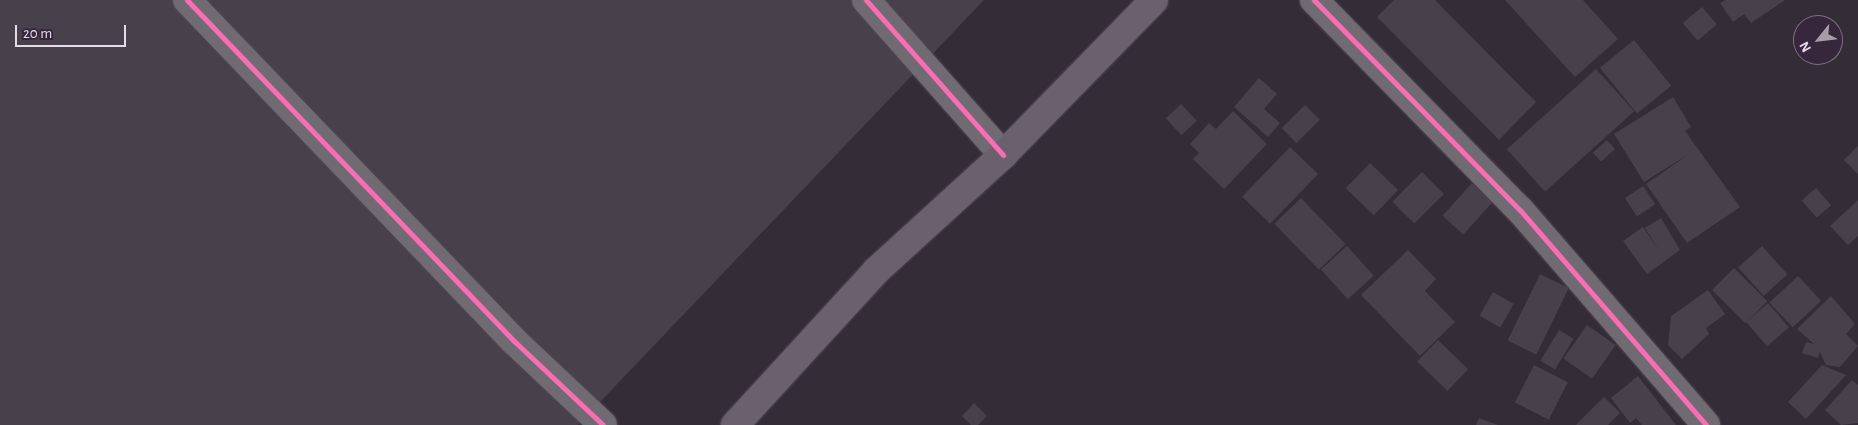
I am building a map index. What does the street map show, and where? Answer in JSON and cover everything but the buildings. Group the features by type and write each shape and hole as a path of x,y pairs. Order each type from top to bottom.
{"highway":[{"path":"735,425 876,270 1003,155 1154,0"}],"street":[{"path":"187,0 514,341 602,425"},
{"path":"866,0 1003,155"},
{"path":"1314,0 1520,210 1706,425"}],"cycle path":[{"path":"187,0 514,341 603,425"},
{"path":"866,0 1003,155"},
{"path":"1314,0 1520,210 1706,425"}]}
